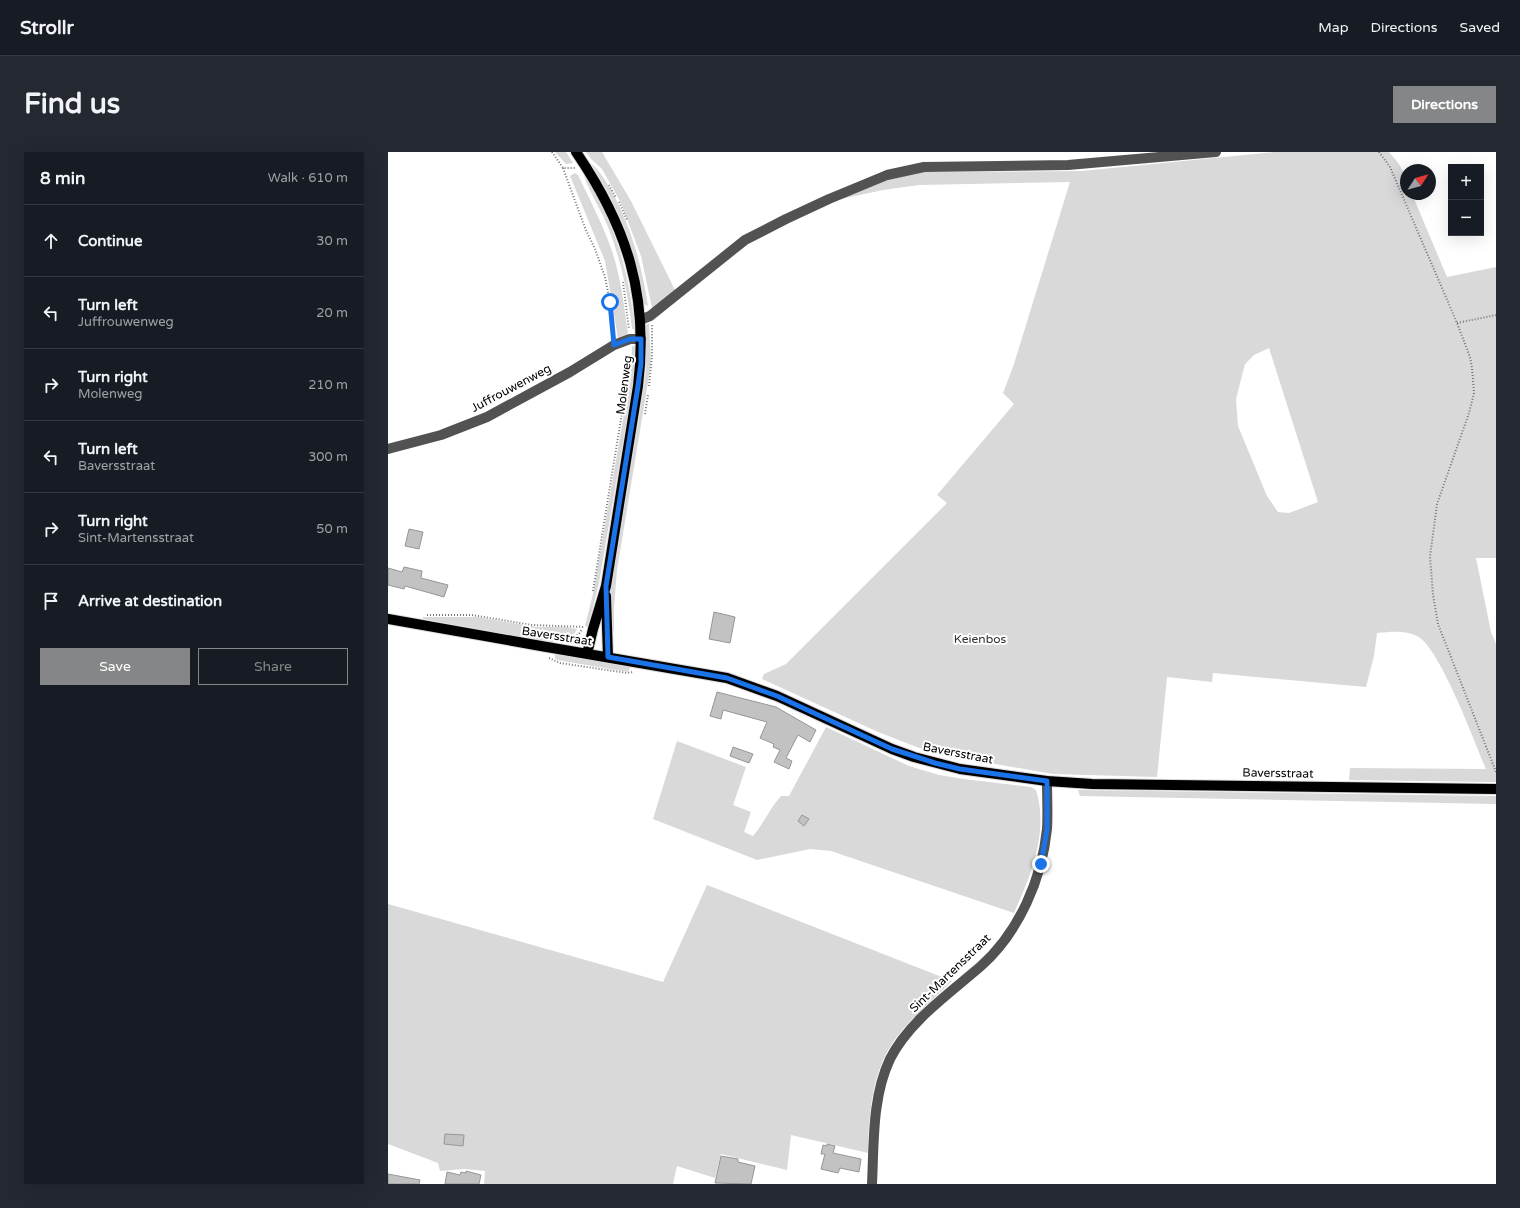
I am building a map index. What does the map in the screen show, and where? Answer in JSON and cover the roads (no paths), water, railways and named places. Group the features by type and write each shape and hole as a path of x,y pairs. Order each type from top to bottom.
{"main road":[{"name":"Molenweg","path":"576,152 610,208 623,240 632,269 640,320 641,339 641,363 638,386 606,586 592,629 587,654"},
{"name":"Molenweg","path":"606,586 608,657"},
{"name":"Baversstraat","path":"388,619 734,680 777,696 892,749 935,763 960,769 1047,781 1092,784 1496,789"}],"street":[{"path":"640,320 650,316 745,240 786,218 887,175 924,167 1068,165 1216,152"},
{"name":"Juffrouwenweg","path":"388,449 441,435 487,417 570,372 614,345 630,339 641,339"},
{"name":"Sint-Martensstraat","path":"872,1184 875,1119 878,1096 885,1070 891,1057 910,1030 950,991 999,947 1019,917 1028,899 1041,864 1047,829 1047,781"}],"park label":[{"name":"Keienbos","path":"980,639"}]}
